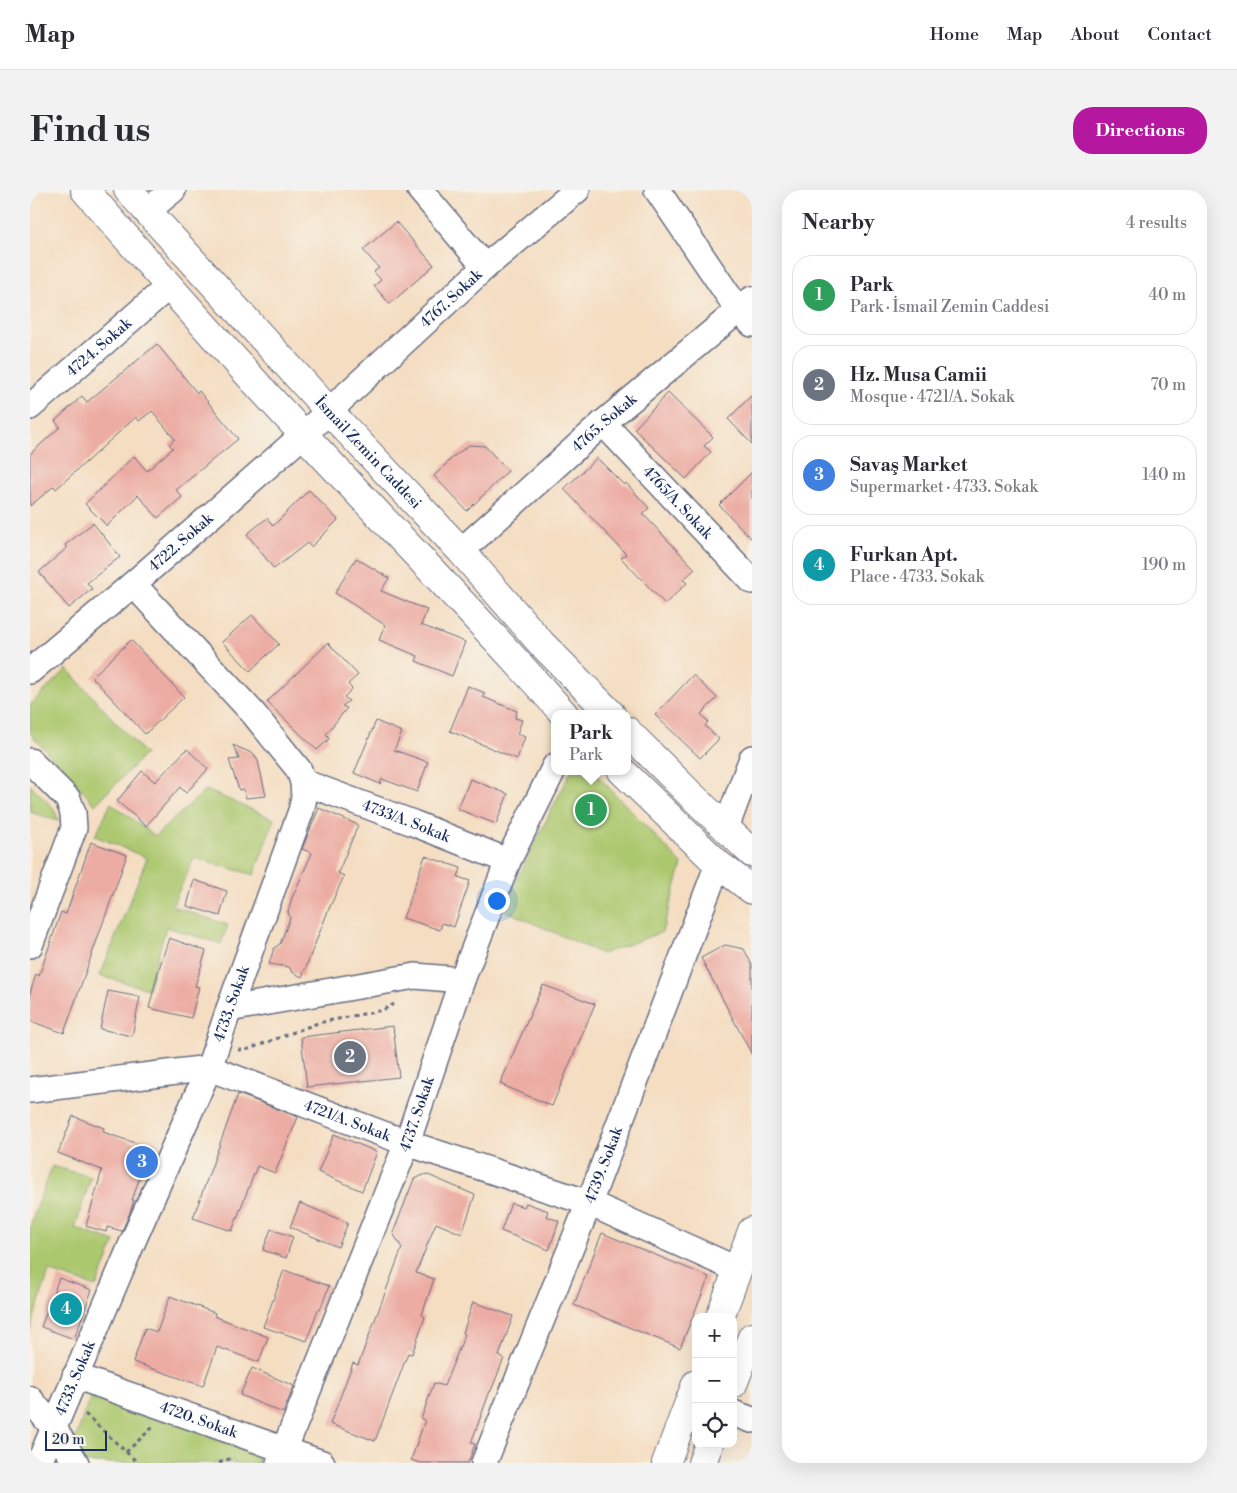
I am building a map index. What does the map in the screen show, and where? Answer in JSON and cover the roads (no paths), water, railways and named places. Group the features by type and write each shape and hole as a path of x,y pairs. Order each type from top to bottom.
{"main road":[{"path":"85,190 303,435 497,639 560,710"},
{"name":"İsmail Zemin Caddesi","path":"128,190 328,411 461,551 541,643 607,710"},
{"path":"631,735 752,853"},
{"path":"626,775 718,864 752,890"},
{"path":"721,1313 736,1269 752,1231"},
{"path":"737,1374 752,1337"},
{"path":"666,1463 692,1395"},
{"path":"702,1463 708,1448"}],"street":[{"path":"146,212 173,190"},
{"path":"420,190 485,267"},
{"name":"4767. Sokak","path":"328,411 485,267 578,190"},
{"path":"657,190 748,311"},
{"name":"4724. Sokak","path":"30,407 169,286"},
{"name":"4765. Sokak","path":"461,551 603,423 748,311"},
{"name":"4722. Sokak","path":"30,671 133,584 328,411"},
{"name":"4765/A. Sokak","path":"603,423 752,581"},
{"name":"4733. Sokak","path":"39,1463 212,1061 304,798 299,770 253,714 133,584"},
{"path":"726,828 752,758"},
{"path":"30,761 68,799 73,813 74,828 30,945"},
{"name":"4737. Sokak","path":"281,1456 407,1143 462,980 508,860 551,774"},
{"name":"4733/A. Sokak","path":"302,782 508,860"},
{"name":"4739. Sokak","path":"484,1463 590,1203 718,864"},
{"path":"229,1009 415,976 462,980"},
{"name":"4721/A. Sokak","path":"30,1090 212,1061 407,1143 590,1203 736,1269"},
{"name":"4720. Sokak","path":"71,1386 167,1408 281,1456 322,1463"},
{"path":"30,1399 53,1427 76,1463"},
{"path":"737,1414 752,1420"}],"place":[{"name":"Park","path":"591,810"},
{"name":"Hz. Musa Camii","path":"350,1057"},
{"name":"Savaş Market","path":"142,1162"},
{"name":"Furkan Apt.","path":"66,1309"}]}
